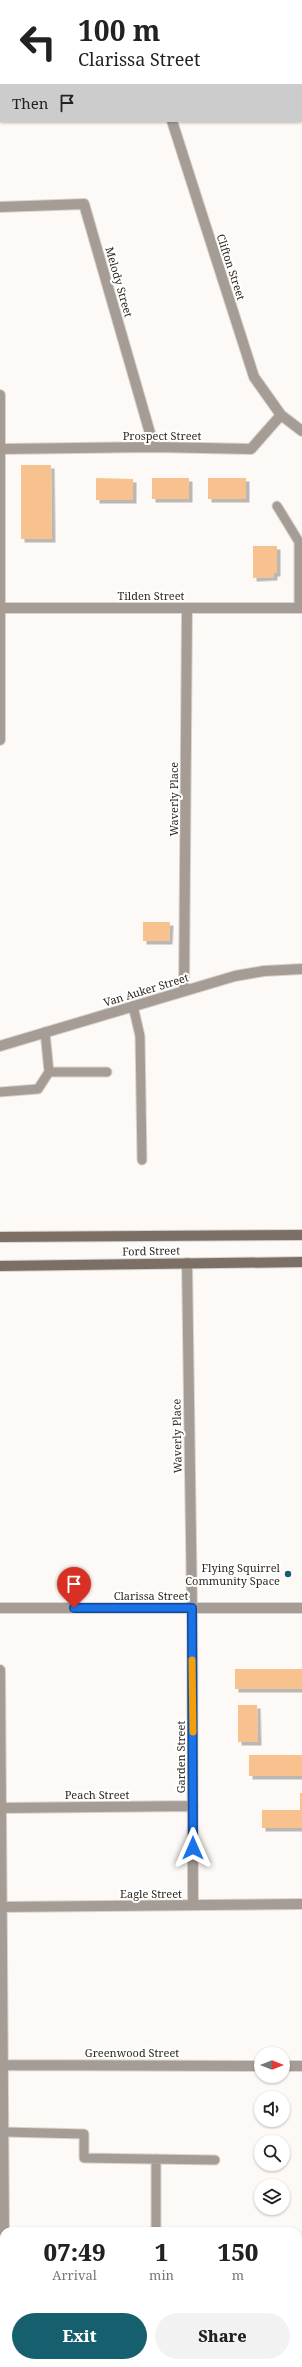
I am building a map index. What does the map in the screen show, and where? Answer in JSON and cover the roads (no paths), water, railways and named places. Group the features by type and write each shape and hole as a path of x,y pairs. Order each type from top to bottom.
{"main road":[{"name":"Ford Street","path":"0,1237 302,1235"},
{"name":"Ford Street","path":"0,1266 302,1262"}],"street":[{"name":"Clifton Street","path":"172,122 254,377 281,415"},
{"name":"Melody Street","path":"0,207 84,204 154,447"},
{"path":"0,395 0,740"},
{"path":"281,415 302,431"},
{"name":"Prospect Street","path":"0,449 154,447 252,449 281,415"},
{"name":"Tilden Street","path":"0,608 301,608"},
{"name":"Waverly Place","path":"184,990 187,608"},
{"name":"Van Auker Street","path":"0,1046 235,976 264,971 302,969"},
{"name":"Waverly Place","path":"187,1263 192,1608"},
{"name":"Clarissa Street","path":"0,1608 302,1608"},
{"name":"Garden Street","path":"192,1608 193,1905"},
{"path":"0,1670 4,2227"},
{"name":"Peach Street","path":"1,1808 193,1806"},
{"name":"Eagle Street","path":"1,1907 302,1904"},
{"name":"Greenwood Street","path":"3,2065 254,2066"},
{"path":"290,2066 302,2066"}],"lane":[{"path":"277,506 299,542 301,608"},
{"path":"133,1006 140,1036 142,1160"},
{"path":"0,1092 38,1089 49,1072 45,1032"},
{"path":"49,1072 107,1072"},
{"path":"4,2132 84,2134 84,2158 215,2160"},
{"path":"156,2159 156,2227"}],"place":[{"name":"Flying Squirrel Community Space","path":"288,1574"}]}
